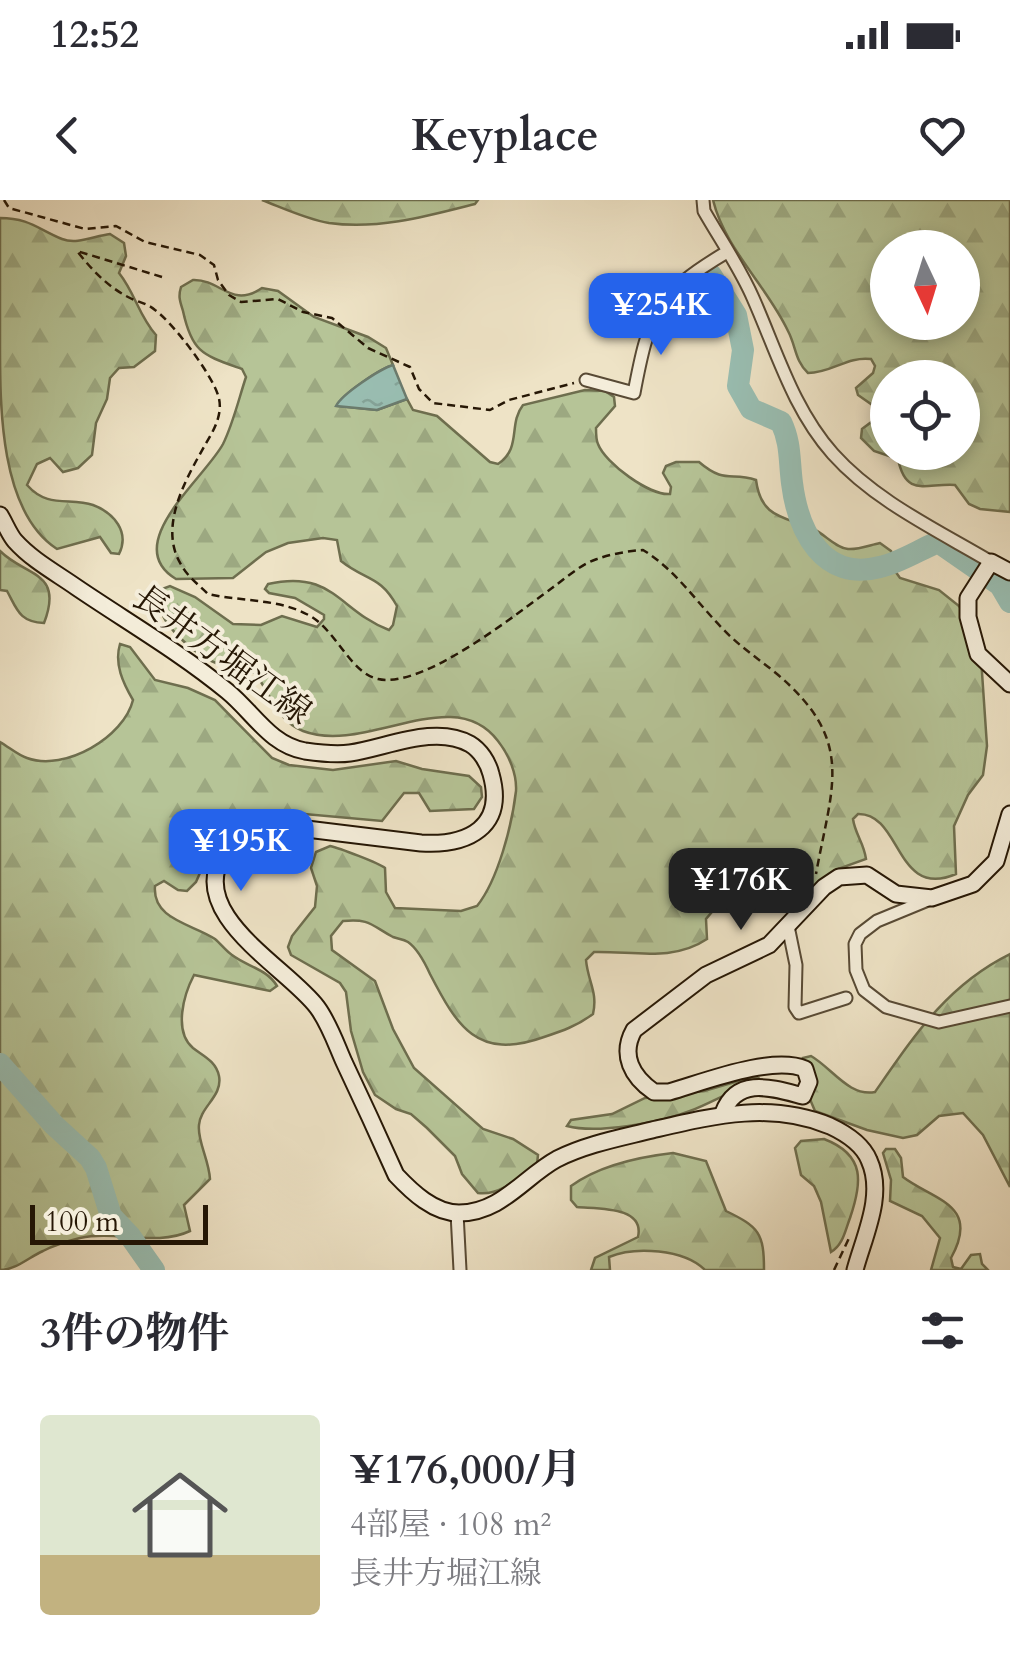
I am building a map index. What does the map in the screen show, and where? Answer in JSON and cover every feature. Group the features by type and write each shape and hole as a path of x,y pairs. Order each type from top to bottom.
{"main road":[{"name":"長井方堀江線","path":"0,515 13,540 42,564 228,692 283,744 301,750 347,754 411,740 458,738 475,746 488,763 494,796 492,811 486,823 462,840 433,844 274,825 252,829 238,837 218,862 215,876 218,899 248,943 317,1007 396,1175 429,1204 457,1214"},
{"path":"1010,572 989,565 968,599 973,644 978,654 1010,684"},
{"path":"809,1118 803,1096 809,1082 804,1069 791,1063 669,1092 654,1092 634,1074 627,1053 628,1040 634,1030 706,975 759,950 838,877 867,875 896,894 932,898 972,884 996,861 1010,814"},
{"path":"722,1114 729,1098 756,1087 803,1096"},
{"path":"457,1214 487,1208 556,1160 600,1142 722,1114 774,1112 809,1118 848,1134 868,1157 876,1184 855,1270"}],"street":[{"path":"703,200 704,210 751,293 798,406 834,455 902,510 989,565"},
{"path":"586,380 634,393 648,325 664,299 688,275 727,252"},
{"path":"932,898 877,921 860,934 855,944 856,970 864,990 886,1008 940,1022 1010,1006"},
{"path":"788,926 796,965 799,1013 846,998"},
{"path":"457,1214 460,1270"}],"path":[{"path":"4,200 9,208 85,228 116,226 145,242 200,254 214,265 218,280 229,295 241,302 278,298 303,312 332,318 368,348 410,366 419,388 433,403 490,410 509,400 586,380"},
{"path":"162,277 77,252 96,276 129,298 146,303 167,320 199,358 220,399 220,415 212,434 180,492 173,532 179,563 208,594 271,601 306,614 327,627 364,672 377,679 404,680 434,667 596,559 642,550 659,560 724,631 778,674 822,723 834,764 833,787 811,900"}],"green space":[{"path":"262,200 478,200 475,204 403,221 347,225 312,219"},
{"path":"713,200 1010,200 1010,512 969,504 955,485 912,484 902,470 980,470 980,360 854,360 808,373 779,314 727,235"},
{"path":"0,218 26,222 68,241 110,234 124,243 126,256 119,273 156,335 155,351 134,367 119,368 110,378 107,399 96,423 92,455 78,468 63,472 50,458 37,464 27,485 43,497 93,505 107,513 121,531 119,554 111,553 100,537 57,549 38,532 14,485 1,397"},
{"path":"193,280 234,294 251,294 262,288 278,291 314,317 386,348 393,365 362,382 337,406 377,410 407,399 413,410 437,416 490,462 498,464 510,451 523,405 585,390 605,391 614,397 615,406 596,428 597,442 609,460 640,484 670,494 671,487 663,473 666,466 699,462 722,475 756,480 768,509 817,531 838,546 852,549 880,543 891,551 900,578 939,590 959,606 980,643 987,746 983,775 968,795 954,826 956,874 936,879 921,875 910,866 883,827 872,817 858,814 853,819 866,859 835,870 807,893 780,905 717,906 706,919 707,939 680,951 594,952 586,960 594,993 593,1014 544,1037 502,1045 472,1034 460,1023 412,945 365,922 343,921 331,936 332,950 375,981 393,1029 414,1068 483,1129 513,1139 538,1155 537,1164 509,1184 494,1192 478,1193 462,1174 455,1156 427,1128 411,1114 375,1095 363,1072 351,1031 346,992 340,983 291,955 288,947 315,907 317,886 311,868 316,852 330,846 385,868 386,892 395,908 461,911 477,906 498,867 507,835 516,791 514,771 498,741 479,724 457,718 433,718 354,734 328,736 303,731 280,714 255,673 212,661 189,646 170,626 158,603 157,591 170,586 195,597 233,624 261,625 282,616 317,627 324,615 295,598 265,589 268,584 290,581 322,587 389,630 397,606 378,583 341,561 337,540 288,543 266,552 233,578 176,579 161,565 157,548 161,530 223,444 246,377 242,369 218,360 195,344 180,302 181,287"},
{"path":"870,376 870,403 858,395 856,388"},
{"path":"870,423 870,447 861,438 862,429"},
{"path":"0,551 46,584 49,606 44,623 24,617 7,591 0,590"},
{"path":"120,644 130,647 155,680 215,700 272,758 289,765 333,770 396,761 469,776 481,787 482,797 474,809 430,811 419,793 404,793 382,821 271,811 238,816 214,841 196,882 187,891 164,881 155,886 160,907 167,914 215,939 277,986 270,991 194,975 187,992 183,1032 193,1048 215,1066 219,1076 215,1096 200,1119 210,1179 184,1205 190,1231 164,1238 80,1238 0,1270 0,742 24,757 42,761 75,756 106,738 118,727 133,700 119,666"},
{"path":"1010,954 1010,1187 983,1135 963,1113 939,1116 917,1135 903,1138 815,1111 803,1058 811,1056 857,1090 875,1092 918,1032 950,997"},
{"path":"758,1078 755,1083 662,1120 611,1128 567,1126 571,1120 612,1114 645,1098 704,1091"},
{"path":"824,1139 847,1153 854,1162 858,1182 845,1233 831,1252 821,1202 814,1186 801,1175 795,1148 801,1141"},
{"path":"895,1149 901,1158 903,1177 939,1198 957,1215 959,1240 951,1258 953,1267 961,1269 971,1255 980,1254 988,1270 931,1270 940,1238 922,1216 890,1201 891,1180 883,1153"},
{"path":"673,1153 706,1161 726,1211 753,1227 761,1239 764,1270 705,1270 672,1254 632,1251 609,1257 610,1270 591,1270 595,1258 638,1237 638,1227 627,1214 618,1211 577,1207 571,1200 571,1186 620,1163"}],"water":[{"path":"393,365 407,399 377,410 336,406 362,382"}],"waterway":[{"path":"711,275 736,315 743,350 738,386 751,409 781,422 788,444 795,501 807,535 817,549 843,567 860,570 887,565 938,542 1000,585 1010,602"},
{"path":"0,1064 54,1125 90,1158 111,1216 154,1270"}]}
